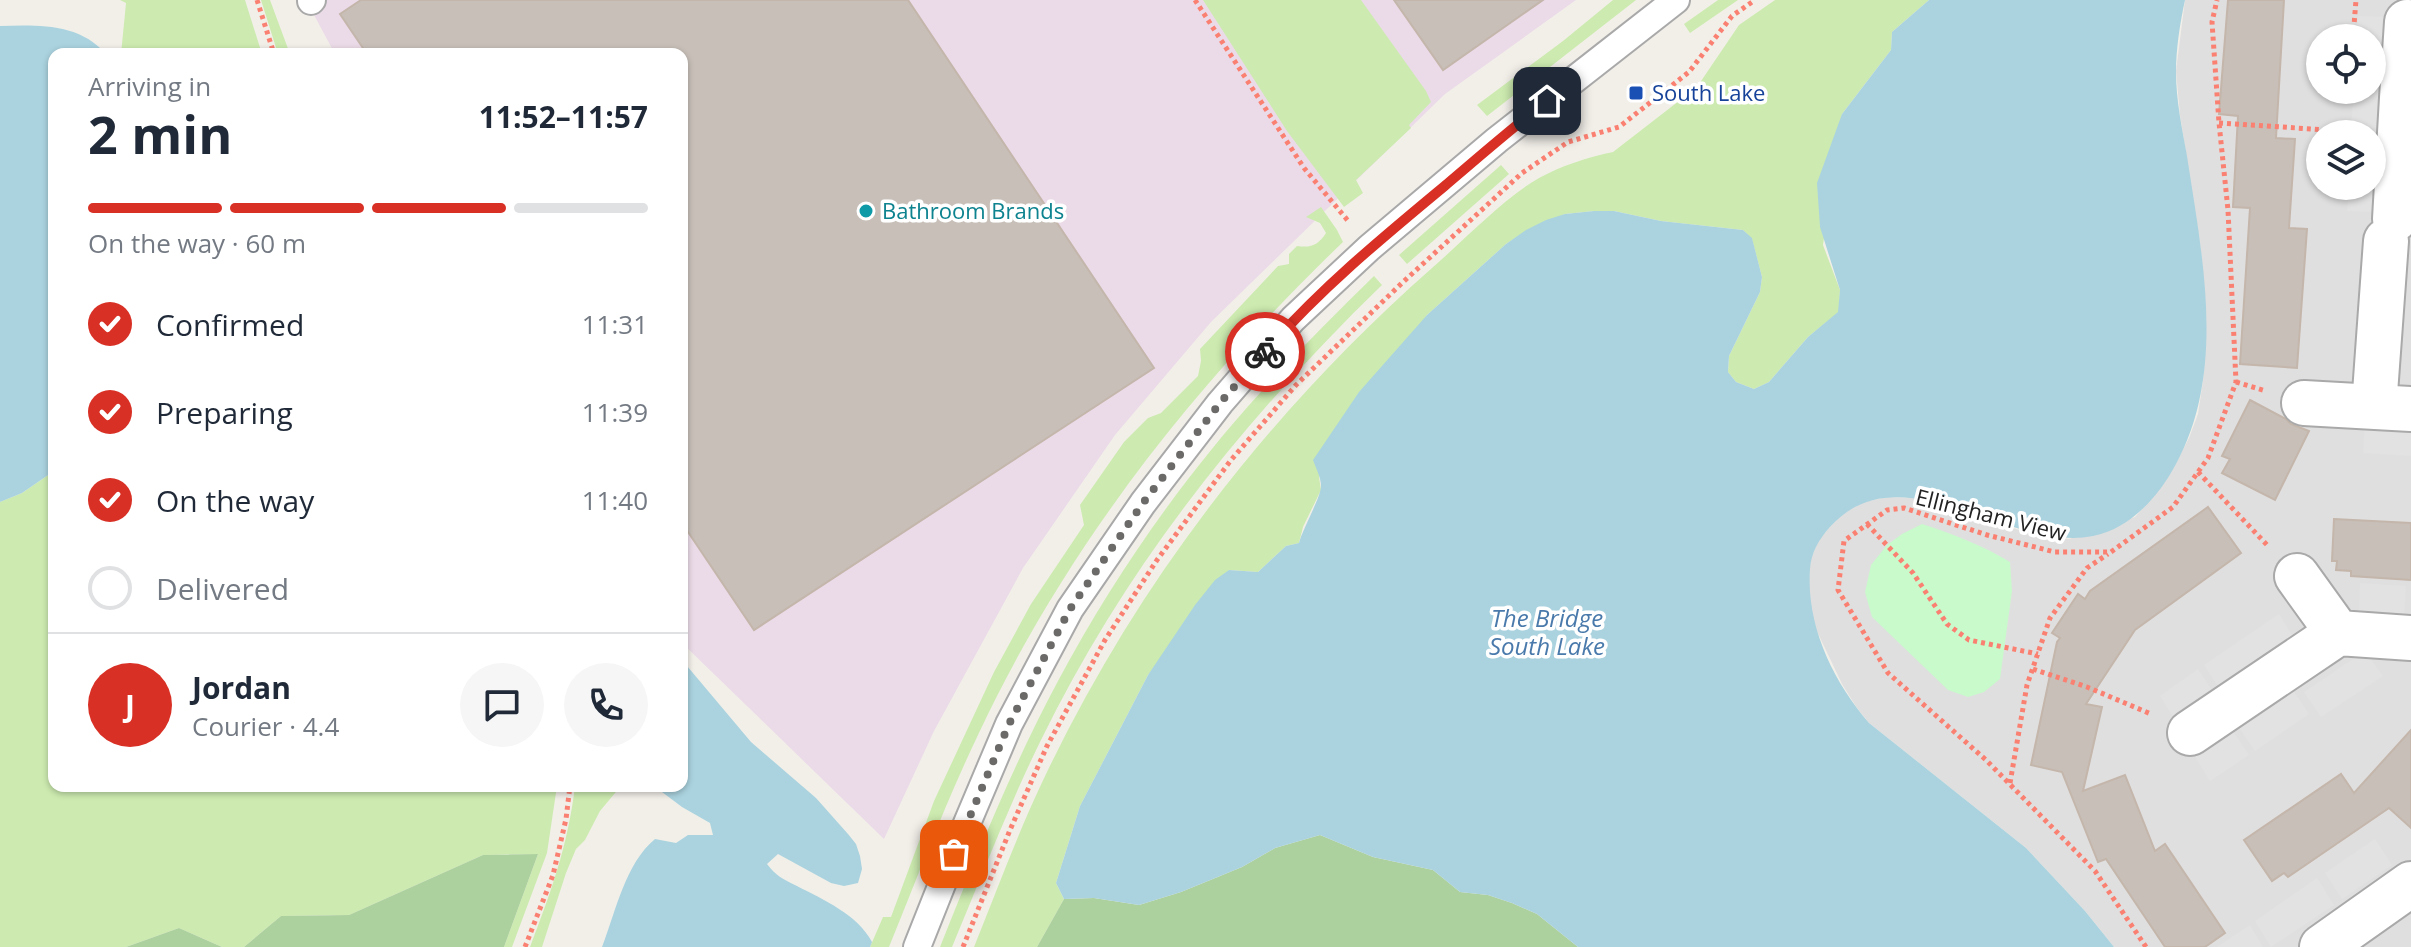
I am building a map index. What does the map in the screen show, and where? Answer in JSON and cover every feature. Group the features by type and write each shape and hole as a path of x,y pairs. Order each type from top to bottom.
{"street":[{"path":"2304,403 2392,408 2390,230 2404,110 2407,22"},
{"path":"2297,576 2338,633"},
{"path":"2190,733 2338,633 2411,638"},
{"path":"2322,947 2411,884"}],"lane":[{"path":"917,947 1009,724 1070,609 1143,503 1220,403 1293,319 1369,248 1497,140 1676,0"}],"path":[{"path":"257,0 272,48"},
{"path":"1195,0 1304,168 1369,248 1402,283"},
{"path":"963,947 1047,746 1105,640 1157,560 1231,460 1296,385 1522,173 1568,142 1619,127 1689,72 1732,16 1755,0"},
{"path":"2010,784 2027,685 2050,618 2087,568 2173,507 2208,458 2236,382 2228,210 2212,22 2217,0"},
{"path":"2354,24 2356,0"},
{"path":"2219,123 2404,110"},
{"path":"2198,472 2297,576"},
{"name":"Ellingham View","path":"2111,552 2055,552 1987,535 1904,508 1887,510 1844,541 1838,590 1888,673 2010,784 2095,871 2146,947"},
{"path":"1867,524 1913,573 1947,624 1969,640 2038,654"},
{"path":"2033,669 2087,687 2150,713 2170,728 2190,733"},
{"path":"525,947 553,875 569,792"}],"shaded area":[{"path":"306,0 1576,0 1445,94 1211,322 1115,435 1023,568 934,731 884,839 688,649 688,48 332,48"},
{"path":"2185,0 2411,0 2411,947 2114,947 2026,848 1869,723 1842,684 1814,625 1808,592 1810,561 1819,539 1840,516 1860,503 1887,497 1916,498 2028,533 2069,539 2135,517 2155,494 2189,438 2198,414 2203,381 2206,331 2201,251 2176,71"},
{"path":"2358,16 2388,17 2386,47 2386,24 2358,24"},
{"path":"2353,104 2382,104 2381,120 2352,120"},
{"path":"2348,200 2378,200 2377,212 2347,211"},
{"path":"2365,422 2411,426 2411,456 2363,453"},
{"path":"2360,583 2406,586 2404,617 2359,613"},
{"path":"2279,614 2295,640 2221,691 2204,665"},
{"path":"2365,651 2383,676 2321,717 2304,692"},
{"path":"2198,669 2215,695 2176,721 2160,696"},
{"path":"2292,689 2309,714 2255,751 2237,725"},
{"path":"2232,730 2249,755 2210,781 2194,755"},
{"path":"2375,839 2392,865 2342,899 2325,873"},
{"path":"2317,878 2334,905 2271,947 2255,921"},
{"path":"2250,925 2263,947 2217,947"}],"green space":[{"path":"120,0 245,0 260,48 122,48 126,3"},
{"path":"261,0 270,0 288,48 276,48"},
{"path":"1203,0 1361,0 1431,102 1409,125 1411,128 1356,180 1363,193 1344,207 1287,131"},
{"path":"1613,0 1636,0 1487,116 1477,105 1563,41"},
{"path":"1718,0 1738,0 1690,33 1684,24"},
{"path":"1775,0 1929,0 1892,32 1891,50 1842,114 1823,245 1840,290 1839,312 1808,337 1769,382 1754,389 1736,382 1728,372 1729,356 1760,292 1762,277 1752,239 1743,230 1661,221 1614,211 1594,211 1565,214 1526,231 1506,244 1427,315 1319,477 1321,490 1303,527 1299,543 1286,546 1258,572 1229,570 1148,675 1080,806 1056,883 1064,899 1037,947 974,947 1036,795 1083,702 1167,566 1264,439 1373,323 1498,208 1547,174 1575,162 1613,152 1697,87 1739,25"},
{"path":"1501,165 1509,174 1407,264 1399,255"},
{"path":"1321,207 1343,242 1235,353 1185,411 1093,534 1051,599 978,735 889,947 870,947 883,917 891,917 934,801 994,672 1031,604 1084,525 1080,505 1124,442 1148,418 1161,413 1198,376 1200,349 1278,266 1289,264 1289,254 1297,246 1314,245 1323,237 1326,233 1320,223 1306,217"},
{"path":"1374,276 1382,285 1282,388 1236,442 1150,555 1111,614 1074,676 1029,765 952,947 940,947 995,812 1041,713 1125,568 1176,495 1231,426"},
{"path":"48,475 48,792 556,792 547,853 512,947 504,947 538,854 483,855 349,915 281,916 244,947 222,947 179,928 126,947 0,947 0,502 22,493"},
{"path":"1922,524 1967,540 2010,562 2012,591 2000,679 1984,692 1968,697 1948,690 1872,617 1865,592 1871,565 1887,545"},
{"path":"574,792 616,792 576,849 542,947 530,947 558,868"},
{"path":"1320,835 1373,857 1433,870 1460,892 1488,895 1512,903 1537,914 1578,947 1037,947 1064,899 1094,898 1139,905 1242,867 1275,848"},
{"path":"538,854 504,947 244,947 281,916 349,915 483,855"},
{"path":"179,928 222,947 126,947"}],"water":[{"name":"The Bridge South Lake","path":"1929,0 2185,0 2176,82 2204,272 2206,351 2192,428 2169,476 2152,499 2131,519 2093,536 2060,537 2026,531 1922,500 1889,497 1858,505 1822,536 1810,569 1812,611 1817,632 1833,671 1856,707 1869,723 2026,848 2114,947 1578,947 1537,914 1512,903 1488,895 1460,892 1433,870 1373,857 1320,835 1275,848 1242,867 1139,905 1094,898 1064,899 1056,883 1080,806 1148,675 1195,605 1215,580 1229,570 1258,572 1286,546 1299,543 1321,486 1313,460 1359,392 1427,315 1506,244 1546,220 1594,211 1614,211 1661,221 1743,230 1752,238 1762,277 1760,292 1729,356 1728,372 1736,382 1754,389 1769,382 1808,337 1838,312 1840,290 1820,227 1817,183 1842,114 1891,50 1892,32"},
{"path":"0,26 43,26 71,31 99,48 48,48 48,475 22,493 0,502"},
{"path":"688,667 751,742 816,798 856,844 862,869 858,883 844,886 831,883 778,854 767,864 784,879 849,916 866,932 872,942 870,947 602,947 622,889 645,849 655,839 676,843 688,835 713,835 710,823 662,792 688,792"}],"building":[{"name":"Bathroom Brands","path":"361,0 908,0 1154,368 754,630 688,532 688,48 363,48 340,14"},
{"path":"1394,0 1543,0 1443,70"},
{"path":"2228,0 2284,0 2276,138 2295,139 2289,228 2307,229 2297,368 2240,364 2250,208 2233,207 2238,116 2219,114"},
{"path":"2250,400 2309,431 2275,500 2222,473 2230,459 2222,456"},
{"path":"2208,507 2241,553 2135,630 2086,704 2102,707 2083,791 2125,775 2155,851 2165,844 2225,933 2205,947 2165,947 2106,859 2098,862 2062,772 2031,765 2060,638 2052,633 2078,594 2085,599 2090,591"},
{"path":"2334,519 2411,523 2411,580 2351,576 2351,571 2336,570 2337,561 2332,561"},
{"path":"2411,730 2411,828 2389,808 2288,877 2284,873 2272,881 2244,840 2341,774 2354,793"}],"way so far":[{"path":"954,854 1009,724 1070,609 1143,503 1220,403 1265,352"}],"place":[{"name":"South Lake","path":"1636,93"},
{"name":"Bathroom Brands","path":"866,211"}],"route":[{"path":"1265,352 1293,319 1369,248 1547,101"}]}
